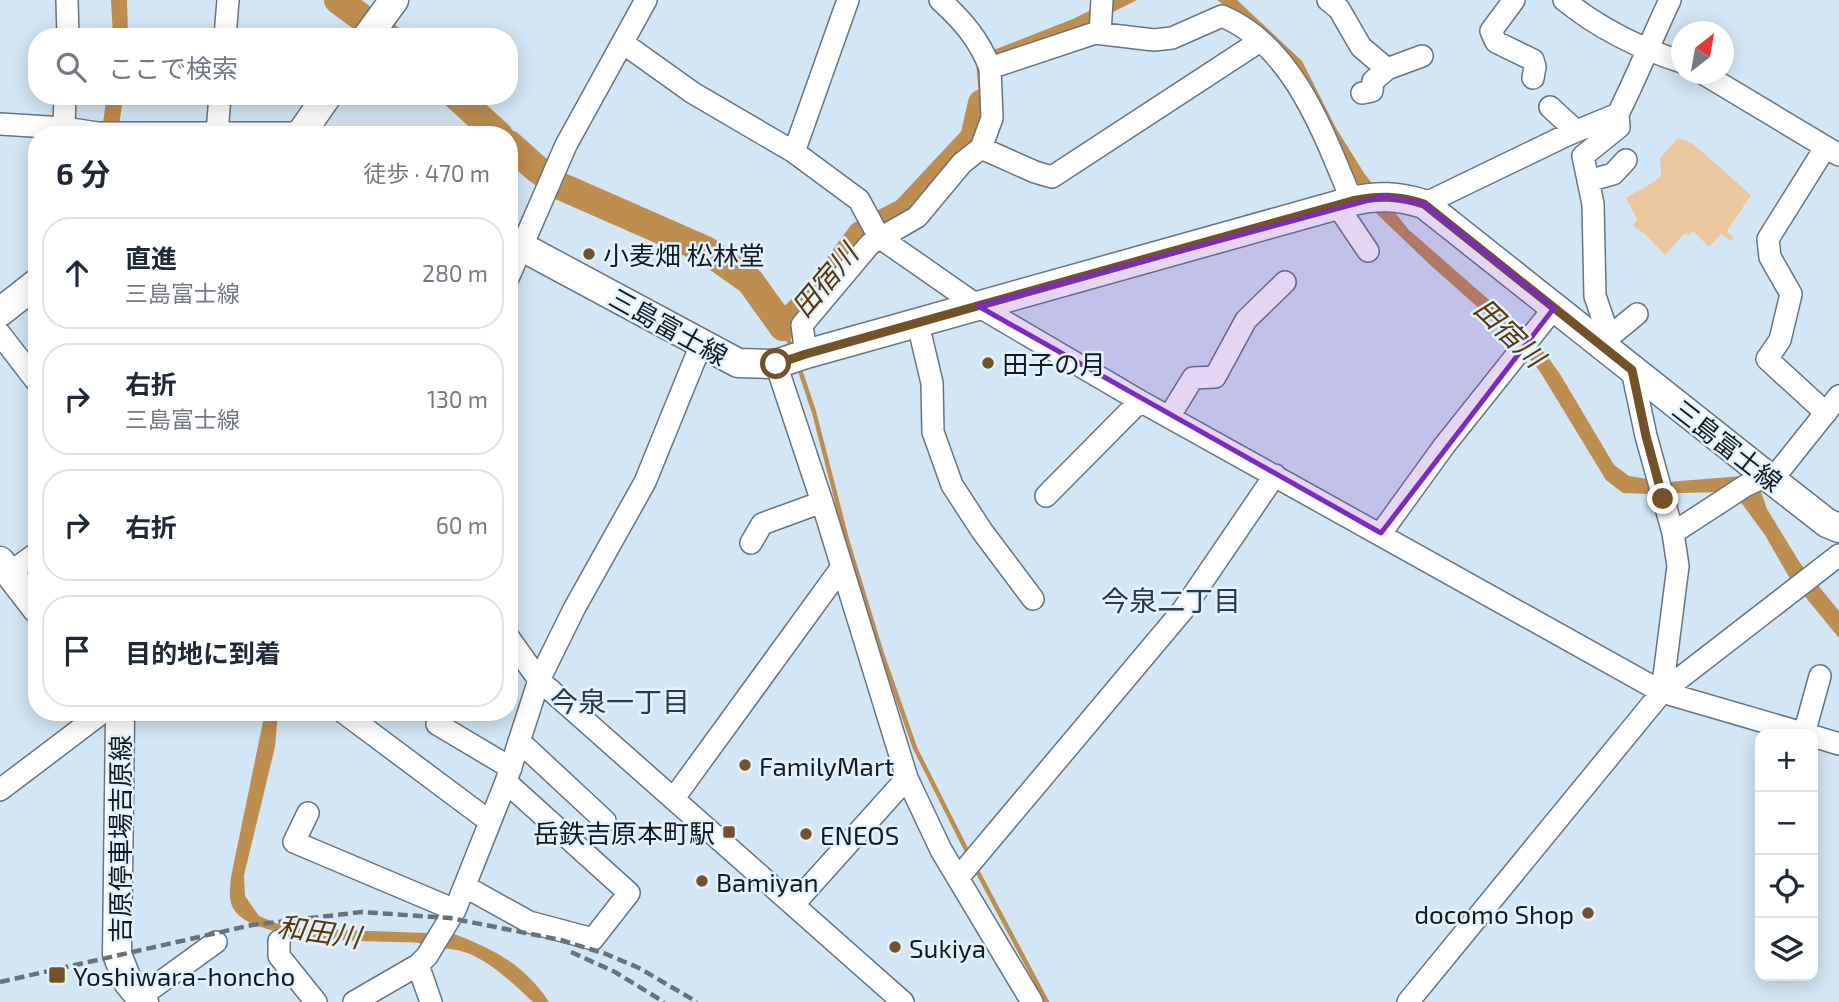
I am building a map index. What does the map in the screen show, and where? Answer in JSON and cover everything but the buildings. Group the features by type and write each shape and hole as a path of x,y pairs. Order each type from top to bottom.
{"main road":[{"path":"307,126 321,105"},
{"name":"三島富士線","path":"518,245 738,363 793,359 1359,200 1402,197 1424,204 1554,308 1618,354 1767,478 1827,523 1839,528"},
{"path":"0,312 28,290"},
{"path":"5,567 28,597"},
{"name":"吉原停車場吉原線","path":"120,721 117,954 128,982 142,999"}],"street":[{"path":"66,0 68,28"},
{"path":"226,28 228,0"},
{"path":"518,238 646,0"},
{"path":"794,152 848,0"},
{"path":"940,0 962,20 981,45 990,68 992,118 981,148 962,163 917,216 870,244 802,325 793,359 822,502 907,778 942,850 1032,1002"},
{"path":"1100,30 1102,0"},
{"path":"1328,0 1339,9 1361,47 1387,69"},
{"path":"1514,0 1491,32 1496,42 1533,61 1533,78"},
{"path":"1564,0 1613,34 1671,58"},
{"path":"1662,692 1678,566 1646,436 1595,296 1593,204 1583,156 1619,127 1618,114 1670,0"},
{"path":"990,68 1100,30 1154,40 1172,38 1234,9 1277,57 1297,85 1359,200 1368,251"},
{"path":"981,148 1052,177 1260,41"},
{"path":"623,43 693,93 794,152 859,200 879,237 978,306 1140,401 1662,692 1788,729"},
{"path":"1362,93 1372,91 1373,80 1387,69 1422,56"},
{"path":"1672,533 1728,498 1767,478 1832,405 1767,359 1780,340 1791,294 1770,257 1768,239 1832,151 1721,84"},
{"path":"64,126 65,105"},
{"path":"218,126 219,105"},
{"path":"1550,107 1576,131"},
{"path":"1424,204 1576,131 1618,114"},
{"path":"0,124 32,126"},
{"path":"1588,181 1614,174 1626,160"},
{"path":"1169,417 1193,378 1215,377 1246,320 1285,282"},
{"path":"1381,533 1444,446 1554,308"},
{"path":"1618,354 1637,314"},
{"path":"918,324 932,383 933,432 952,485 982,531 1034,599"},
{"path":"0,334 28,370"},
{"path":"354,1002 423,960 455,910 508,775 539,680 574,609 645,482 702,342"},
{"path":"1046,496 1140,401"},
{"path":"958,878 1183,610 1275,475"},
{"path":"751,543 762,524 822,502"},
{"path":"1408,1002 1662,692 1839,555"},
{"path":"5,567 28,556"},
{"path":"674,798 842,566"},
{"path":"518,651 539,680 903,1002"},
{"path":"1806,729 1820,676"},
{"path":"1,787 91,721"},
{"path":"355,721 489,821"},
{"path":"437,724 508,775 629,892 593,939 529,922 466,887"},
{"path":"1818,738 1839,744"},
{"path":"519,741 605,821"},
{"path":"794,904 907,778"},
{"path":"308,813 294,842 455,910"},
{"path":"279,941 279,956 316,1002"},
{"path":"142,999 216,942"},
{"path":"423,960 431,1002"}],"highlighted area":[{"path":"1384,196 1424,204 1554,308 1381,533 978,306 1263,228"}],"shaded area":[{"path":"1678,138 1693,144 1751,195 1727,231 1734,238 1731,241 1721,234 1709,247 1693,231 1690,235 1685,233 1665,255 1645,234 1633,226 1637,219 1626,198 1661,176 1660,158"}],"water":[{"path":"111,0 127,0 128,28 113,28"},
{"path":"1111,0 1137,0 1079,29 991,59 983,121 977,138 971,133 980,106 976,62 986,53 1073,19"},
{"path":"1217,0 1237,0 1302,61 1336,128 1364,173 1408,229 1536,341 1560,374 1614,465 1629,476 1667,482 1755,475 1767,509 1800,563 1839,611 1839,638 1789,577 1765,535 1737,497 1719,492 1623,493 1606,480 1539,370 1508,334 1374,211 1330,136 1235,13"},
{"path":"106,105 122,105 119,126 102,126"},
{"name":"和田川","path":"263,721 277,721 275,747 244,875 245,896 259,916 288,928 454,934 508,960 530,978 549,1002 533,1002 498,971 468,953 453,949 424,948 420,943 320,938 265,928 245,920 233,908 230,897 231,877"}],"waterway":[{"name":"田宿川","path":"338,0 376,28"},
{"name":"田宿川","path":"518,152 560,186 706,250 750,281 783,327 820,291 861,235 905,212 974,138 982,103"},
{"name":"田宿川","path":"466,105 489,126"},
{"path":"783,327 792,349"},
{"path":"799,367 881,651 915,748 970,857"},
{"path":"975,867 1047,1002"}],"railway":[{"path":"0,982 252,925 362,912 450,918 561,940 639,968 697,1002"},
{"path":"571,952 615,972 664,1002"}],"place":[{"name":"小麦畑 松林堂","path":"589,254"},
{"name":"田子の月","path":"988,363"},
{"name":"FamilyMart","path":"745,765"},
{"name":"岳鉄吉原本町駅","path":"729,832"},
{"name":"ENEOS","path":"806,834"},
{"name":"Bamiyan","path":"702,881"},
{"name":"docomo Shop","path":"1588,913"},
{"name":"Sukiya","path":"895,947"},
{"name":"Yoshiwara-honcho","path":"57,975"}],"district":[{"name":"今泉二丁目","path":"1171,600"},
{"name":"今泉一丁目","path":"620,701"}],"route":[{"path":"776,364 1352,201 1384,196 1402,197 1424,204 1632,370 1663,499"}]}
